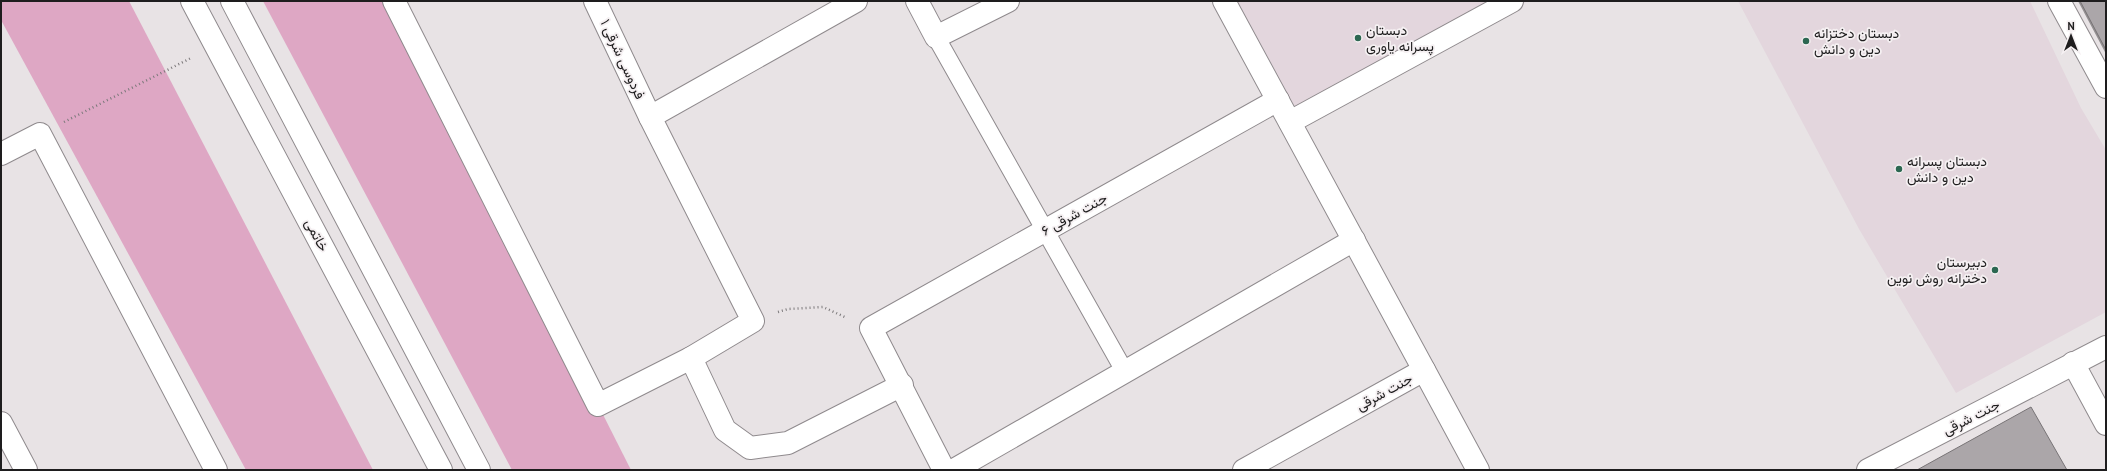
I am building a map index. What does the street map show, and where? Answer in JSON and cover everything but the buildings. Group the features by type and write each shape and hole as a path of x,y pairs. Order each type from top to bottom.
{"street":[{"name":"خاتمی","path":"192,1 217,45 441,470"},
{"path":"232,1 479,470"},
{"path":"394,1 598,405 691,358 753,321"},
{"name":"فردوسی شرقی ۱","path":"595,1 650,117 753,321"},
{"path":"650,117 856,1"},
{"path":"916,1 936,37 1008,1"},
{"path":"1224,1 1424,370"},
{"path":"1290,122 1512,1"},
{"path":"2059,1 2106,87"},
{"name":"جنت شرقی ۶","path":"871,328 1278,100"},
{"path":"1,154 40,134 216,470"},
{"path":"954,470 1354,240"},
{"path":"871,328 902,385 944,470"},
{"name":"جنت شرقی","path":"1868,470 2106,347"},
{"path":"691,358 725,430 750,448 788,443 902,385"},
{"path":"2073,363 2106,424"},
{"name":"جنت شرقی","path":"1244,470 1424,370 1478,470"},
{"path":"1,423 26,470"}],"lane":[{"path":"936,37 1125,372"}],"path":[{"path":"40,134 217,45"},
{"path":"753,321 788,309 823,307 871,328"}],"shaded area":[{"path":"1,1 129,1 373,470 246,470 1,20"},
{"path":"263,1 394,1 631,470 512,470"},
{"name":"دبستان پسرانه یاوری","path":"1233,1 1528,1 1370,89 1295,107"},
{"path":"1738,1 2030,1 2081,108 2106,150 2106,312 1956,393 1859,229"}],"place":[{"name":"دبستان پسرانه یاوری","path":"1358,38"},
{"name":"دبستان دختزانه دین و دانش","path":"1806,41"},
{"name":"دبستان پسرانه دین و دانش","path":"1899,169"},
{"name":"دبیرستان دخترانه روش نوین","path":"1995,270"}]}
